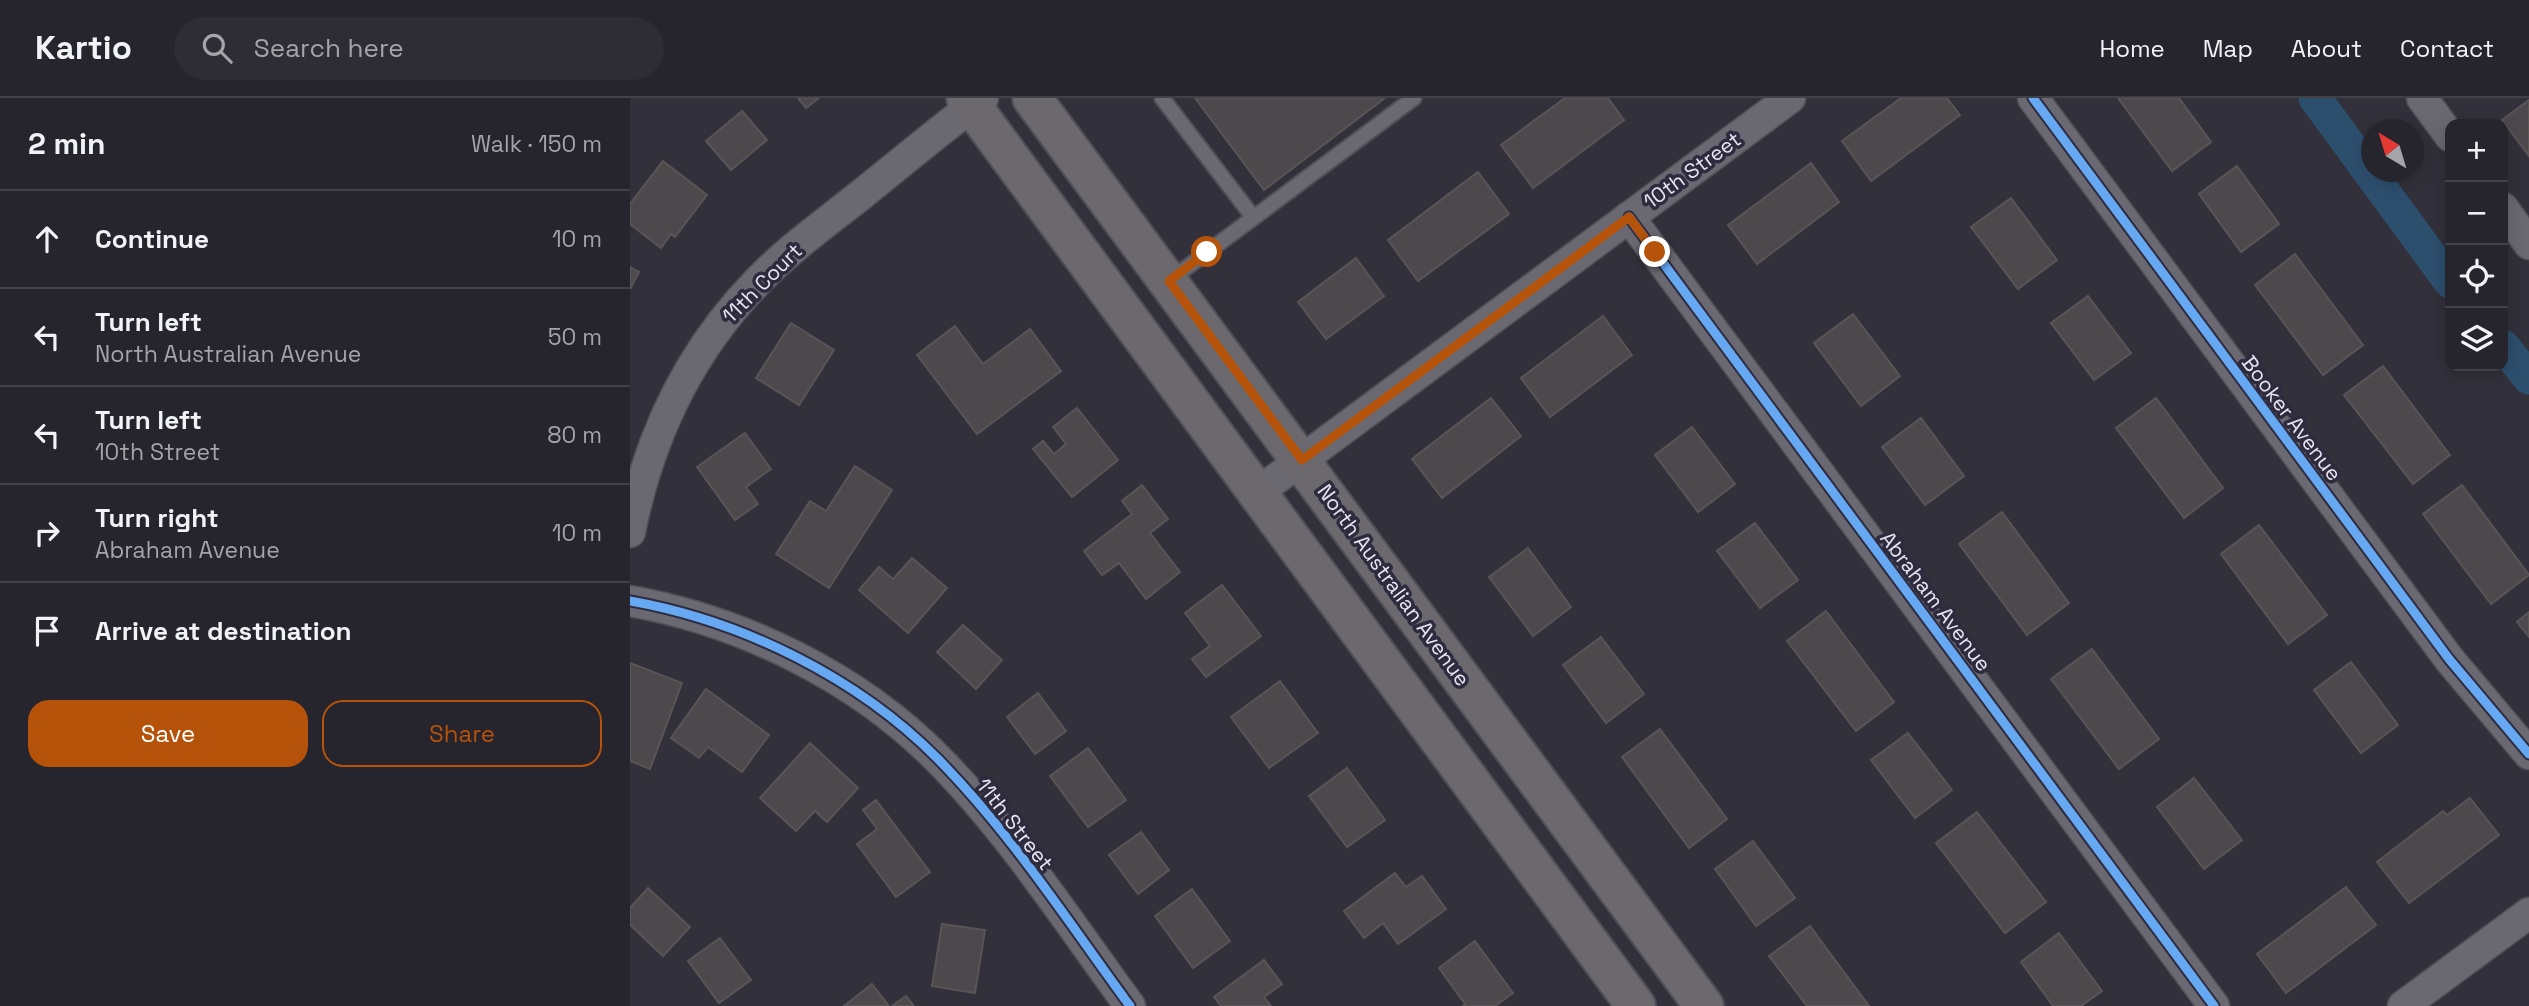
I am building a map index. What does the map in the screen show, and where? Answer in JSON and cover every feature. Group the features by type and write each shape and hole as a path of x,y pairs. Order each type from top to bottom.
{"main road":[{"name":"North Australian Avenue","path":"1032,98 1704,1006"},
{"path":"973,101 1256,493 1636,1006"}],"street":[{"name":"10th Street","path":"1256,493 1790,98"},
{"name":"Booker Avenue","path":"2033,98 2449,659 2529,754"},
{"path":"2422,98 2445,129"},
{"name":"11th Court","path":"630,532 642,479 661,423 688,371 721,323 760,279 795,248 973,101"},
{"path":"2508,215 2529,244"},
{"name":"Abraham Avenue","path":"1629,217 2214,1006"},
{"name":"11th Street","path":"630,601 726,626 794,656 838,681 900,724 937,758 988,813 1118,1002"},
{"path":"2403,1006 2529,913"}],"lane":[{"path":"1162,98 1252,218"},
{"path":"1169,281 1414,98"}],"building":[{"path":"798,98 819,98 806,108"},
{"path":"1195,98 1385,98 1264,190"},
{"path":"1565,98 1608,98 1624,120 1533,188 1501,145"},
{"path":"1901,98 1947,98 1960,115 1871,181 1842,141"},
{"path":"2118,98 2179,98 2211,142 2172,171"},
{"path":"2529,100 2529,156 2508,128 2508,119 2503,119"},
{"path":"742,111 767,140 731,170 706,141"},
{"path":"663,161 707,195 675,237 671,234 661,248 630,224 630,204"},
{"path":"1811,163 1839,202 1757,264 1728,225"},
{"path":"2237,166 2279,224 2241,252 2199,194"},
{"path":"1478,172 1509,214 1418,281 1388,240"},
{"path":"2011,198 2057,260 2018,289 1971,227"},
{"path":"2295,254 2363,345 2323,375 2255,285"},
{"path":"1356,258 1384,296 1326,339 1298,302"},
{"path":"630,267 639,272 630,289"},
{"path":"2088,296 2131,353 2094,380 2051,323"},
{"path":"1853,314 1900,376 1861,406 1814,343"},
{"path":"1603,316 1632,355 1550,417 1521,378"},
{"path":"791,323 834,350 799,405 756,378"},
{"path":"955,326 983,364 1030,329 1061,371 977,434 917,355"},
{"path":"2383,366 2450,455 2413,484 2344,395"},
{"path":"1491,398 1521,436 1442,498 1412,459"},
{"path":"2156,398 2223,488 2184,518 2116,428"},
{"path":"1077,408 1118,460 1072,497 1033,449 1043,441 1054,454 1066,444 1053,427"},
{"path":"1921,418 1964,476 1925,505 1882,447"},
{"path":"1692,427 1735,484 1698,512 1655,455"},
{"path":"745,433 771,469 746,487 758,504 735,520 697,467"},
{"path":"855,466 892,490 829,588 776,554 810,501 826,511"},
{"path":"1142,485 1168,519 1150,533 1180,572 1146,599 1119,563 1102,575 1084,551 1132,514 1122,501"},
{"path":"2462,485 2529,575 2491,604 2423,514"},
{"path":"2002,512 2069,603 2027,635 1959,544"},
{"path":"1755,523 1798,580 1760,608 1717,551"},
{"path":"2259,525 2327,615 2288,644 2221,554"},
{"path":"1528,548 1571,607 1533,636 1489,577"},
{"path":"912,558 947,588 908,633 859,590 879,567 893,579"},
{"path":"1222,585 1261,636 1206,677 1192,659 1210,646 1185,613"},
{"path":"1826,611 1894,702 1856,731 1787,641"},
{"path":"2529,612 2529,637 2517,622"},
{"path":"963,625 1002,660 976,689 937,652"},
{"path":"1601,637 1644,694 1606,723 1563,665"},
{"path":"2092,649 2159,739 2119,769 2051,679"},
{"path":"2351,662 2398,725 2361,753 2314,690"},
{"path":"630,663 682,683 650,769 630,761"},
{"path":"1280,681 1318,733 1269,768 1231,717"},
{"path":"706,689 769,735 742,772 708,747 699,758 671,738"},
{"path":"1038,693 1066,731 1035,754 1007,717"},
{"path":"1660,729 1727,819 1689,848 1622,757"},
{"path":"1908,733 1952,790 1915,818 1871,760"},
{"path":"810,743 858,788 827,822 815,811 796,831 760,798"},
{"path":"1088,748 1126,800 1088,827 1050,776"},
{"path":"1347,768 1385,820 1347,847 1309,796"},
{"path":"2194,778 2242,840 2204,869 2157,807"},
{"path":"2470,798 2499,835 2409,903 2377,862 2443,811 2447,815"},
{"path":"876,800 930,872 896,897 857,844 877,829 863,810"},
{"path":"1977,812 2046,902 2005,933 1936,843"},
{"path":"1141,832 1169,870 1138,894 1109,855"},
{"path":"1753,841 1795,898 1756,926 1715,869"},
{"path":"1395,873 1406,887 1422,876 1446,909 1398,944 1383,923 1364,938 1344,911"},
{"path":"2346,887 2376,925 2286,993 2257,954"},
{"path":"648,888 690,927 663,956 630,925 630,908"},
{"path":"1192,889 1230,941 1193,968 1155,916"},
{"path":"942,924 985,930 975,993 932,986"},
{"path":"1810,926 1869,1006 1807,1006 1769,956"},
{"path":"2059,933 2102,991 2081,1006 2053,1006 2021,962"},
{"path":"720,938 751,980 719,1003 688,961"},
{"path":"1475,941 1513,993 1495,1006 1463,1006 1465,1004 1439,968"},
{"path":"1264,960 1282,984 1264,997 1271,1006 1221,1006 1214,997"},
{"path":"872,984 889,1006 844,1006"},
{"path":"906,996 914,1006 892,1006"}],"waterway":[{"path":"2315,98 2445,275"},
{"path":"2508,352 2529,378"}],"cycle path":[{"path":"2033,98 2449,659 2529,754"},
{"path":"1629,217 2214,1006"},
{"path":"630,601 714,623 796,657 834,678 906,729 965,787 990,817 1130,1006"}],"route":[{"path":"1207,252 1169,281 1302,460 1629,217 1655,252"}]}
